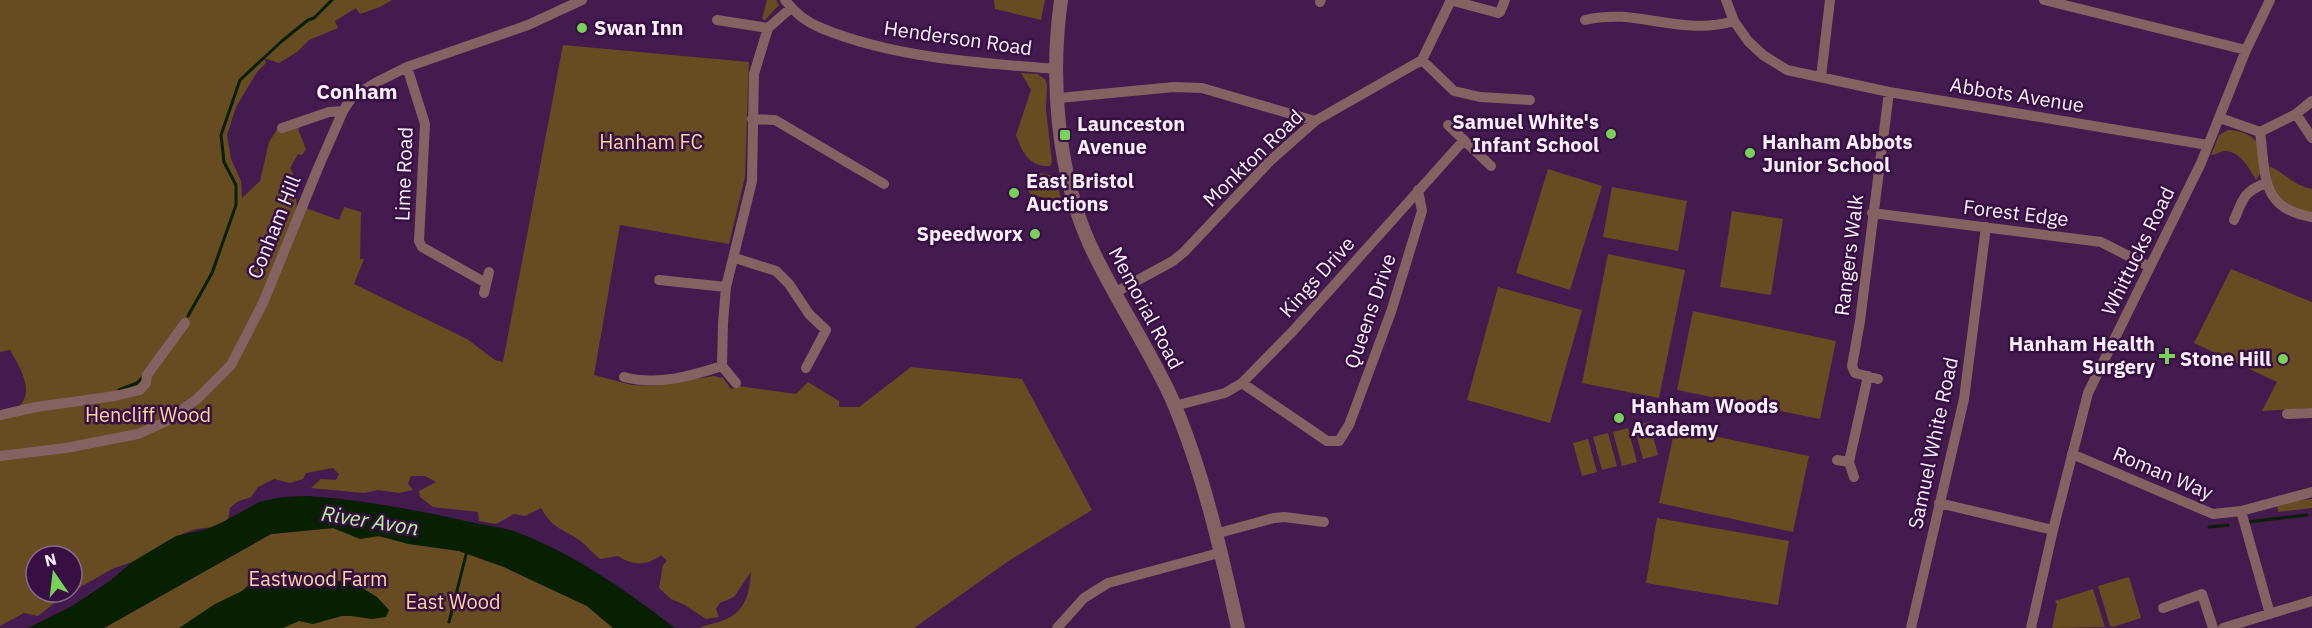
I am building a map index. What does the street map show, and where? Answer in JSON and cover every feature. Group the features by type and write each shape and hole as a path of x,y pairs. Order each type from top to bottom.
{"street":[{"name":"Conham Hill","path":"0,456 66,448 138,434 165,422 203,392 231,364 263,303 318,168 352,97 408,67 528,25 582,0"},
{"name":"Memorial Road","path":"1061,0 1056,69 1061,142 1072,195 1090,244 1151,356 1174,406 1203,489 1238,628"},
{"path":"1505,0 1500,12 1495,13 1450,0 1422,60 1454,91 1480,97 1530,100"},
{"name":"Abbots Avenue","path":"1726,0 1734,21 1748,41 1774,63 1787,70 1888,92 2208,145"},
{"path":"1821,77 1830,0"},
{"path":"2044,0 2246,50"},
{"name":"Whittucks Road","path":"2031,628 2088,393 2201,163 2246,50 2270,0"},
{"name":"Henderson Road","path":"788,4 819,28 878,46 941,58 1056,69"},
{"path":"736,384 722,366 726,287 735,258 752,181 754,74 768,28 788,4"},
{"path":"1586,20 1606,16 1624,16 1691,27 1718,26 1734,21"},
{"path":"724,24 768,28"},
{"name":"Monkton Road","path":"1116,292 1173,261 1184,252 1270,162 1315,121 1422,60"},
{"name":"Lime Road","path":"408,67 425,124 419,242 422,247 485,288 489,272"},
{"path":"1059,98 1174,87 1202,88 1315,121"},
{"name":"Rangers Walk","path":"1849,462 1873,378 1855,373 1852,366 1860,321 1888,92"},
{"path":"2220,118 2260,132 2296,114 2312,101"},
{"path":"282,128 329,112 344,111"},
{"path":"2296,114 2312,138"},
{"path":"752,119 775,120 884,184"},
{"path":"1448,125 1491,166"},
{"path":"2260,132 2269,192 2288,210 2298,215 2312,217"},
{"name":"Kings Drive","path":"1174,406 1225,393 1242,383 1293,331 1464,140"},
{"path":"2234,220 2244,196 2250,189 2266,183"},
{"name":"Queens Drive","path":"1242,383 1327,441 1339,441 1348,425 1391,312 1422,211 1418,190"},
{"name":"Forest Edge","path":"1872,213 2101,242 2150,267"},
{"name":"Samuel White Road","path":"1911,628 1964,399 1986,227"},
{"path":"735,258 776,272 789,284 809,314 826,330 806,368"},
{"path":"659,280 726,287"},
{"path":"0,415 36,406 115,396 140,390 146,383 147,375 185,323"},
{"path":"624,377 640,382 654,381 702,373 722,366"},
{"path":"2287,414 2312,413"},
{"name":"Roman Way","path":"2072,454 2213,514 2241,511 2312,492"},
{"path":"1837,460 1849,462 1854,477"},
{"path":"1940,503 2053,530"},
{"path":"2241,511 2270,614"},
{"path":"1215,534 1274,518 1324,522"},
{"path":"1057,628 1084,598 1108,583 1220,553"},
{"path":"2163,608 2202,594 2213,628"},
{"path":"2223,628 2312,601"}],"green space":[{"name":"Hencliff Wood","path":"0,0 392,0 360,14 356,8 335,21 338,28 309,40 297,52 279,63 264,58 266,63 257,72 236,107 227,135 231,159 241,181 242,198 260,181 269,142 280,125 307,121 298,129 306,149 302,155 298,154 290,168 295,181 297,207 339,220 344,207 361,212 360,259 364,259 354,284 467,339 495,360 503,362 563,45 749,62 745,177 729,244 620,225 594,375 632,385 652,386 714,376 723,378 731,389 738,386 796,394 808,382 839,401 839,407 859,407 911,367 1022,379 1092,510 1010,560 914,628 699,628 724,620 741,608 747,597 751,572 734,597 720,603 716,609 719,617 706,619 671,599 659,588 663,565 667,561 661,555 645,563 629,562 618,556 600,559 582,542 555,526 541,508 525,516 514,514 496,524 479,521 478,512 433,507 420,497 419,491 436,482 425,476 411,476 408,484 413,490 399,493 378,490 364,493 311,488 321,479 336,480 339,474 333,468 306,473 303,479 290,483 274,479 258,487 251,497 237,502 230,508 228,519 214,527 184,533 135,561 112,569 84,585 84,544 24,544 24,604 53,604 38,616 24,613 0,626 0,418 21,411 20,405 24,399 26,385 10,350 0,352"},
{"path":"767,0 776,0 779,5 765,20 762,19"},
{"path":"994,0 1045,0 1041,20 995,9"},
{"path":"1021,73 1037,74 1045,79 1047,84 1046,110 1052,162 1050,166 1037,164 1027,157 1016,135 1031,90"},
{"path":"2228,130 2244,133 2257,142 2260,174 2256,180 2244,161 2235,154 2225,151 2211,155 2219,135"},
{"path":"2269,166 2300,185 2312,189 2312,213 2293,207 2280,198 2273,185"},
{"path":"1548,169 1602,186 1570,290 1516,273"},
{"path":"1028,171 1055,176 1062,203 1030,194 1025,182"},
{"path":"1612,187 1687,201 1678,251 1603,237"},
{"path":"1732,211 1783,219 1771,295 1720,287"},
{"path":"1608,254 1685,270 1659,398 1582,383"},
{"path":"2231,269 2312,302 2312,408 2262,411 2277,382 2194,343"},
{"path":"1498,287 1582,310 1550,423 1467,400"},
{"path":"1693,311 1836,341 1820,419 1677,390"},
{"path":"1649,422 1658,455 1643,459 1634,426"},
{"path":"1628,428 1637,462 1622,466 1613,432"},
{"path":"1675,428 1809,456 1793,532 1659,503"},
{"path":"1608,433 1617,466 1602,470 1593,437"},
{"path":"1588,439 1597,472 1582,476 1573,443"},
{"path":"2312,499 2312,508 2278,512 2277,503"},
{"path":"1657,518 1789,541 1778,605 1646,583"},
{"name":"Eastwood Farm","path":"333,528 459,551 504,567 587,606 613,628 104,628 271,534"},
{"path":"2129,577 2141,618 2110,626 2098,586"},
{"path":"2093,589 2105,627 2052,628 2057,604 2055,601"}],"water":[{"name":"River Avon","path":"308,496 390,506 514,531 581,563 619,587 675,628 613,628 587,606 504,567 459,551 408,544 379,536 360,539 333,528 271,534 104,628 28,628 75,604 84,604 84,598 110,581 132,562 176,536 207,529 259,502 283,497"},
{"path":"293,571 339,581 349,580 377,597 389,610 386,617 372,619 342,616 313,624 299,621 283,628 179,628 215,604 242,591 252,582"}],"waterway":[{"path":"188,316 212,273 236,205 236,185 224,162 221,135 240,80 282,41 308,20 314,18 332,0"},
{"path":"119,390 137,383 144,376"},
{"path":"2247,522 2307,515"},
{"path":"2209,527 2228,525"},
{"path":"449,622 467,551"}],"place":[{"name":"Swan Inn","path":"582,28"},
{"name":"Samuel White's Infant School","path":"1611,134"},
{"name":"Launceston Avenue","path":"1065,135"},
{"name":"Hanham Abbots Junior School","path":"1750,153"},
{"name":"East Bristol Auctions","path":"1014,193"},
{"name":"Speedworx","path":"1035,234"},
{"name":"Hanham Health Surgery","path":"2167,356"},
{"name":"Stone Hill","path":"2283,359"},
{"name":"Hanham Woods Academy","path":"1619,418"}],"district":[{"name":"Conham","path":"357,92"}],"park label":[{"name":"Hanham FC","path":"651,142"},
{"name":"East Wood","path":"453,602"}]}
